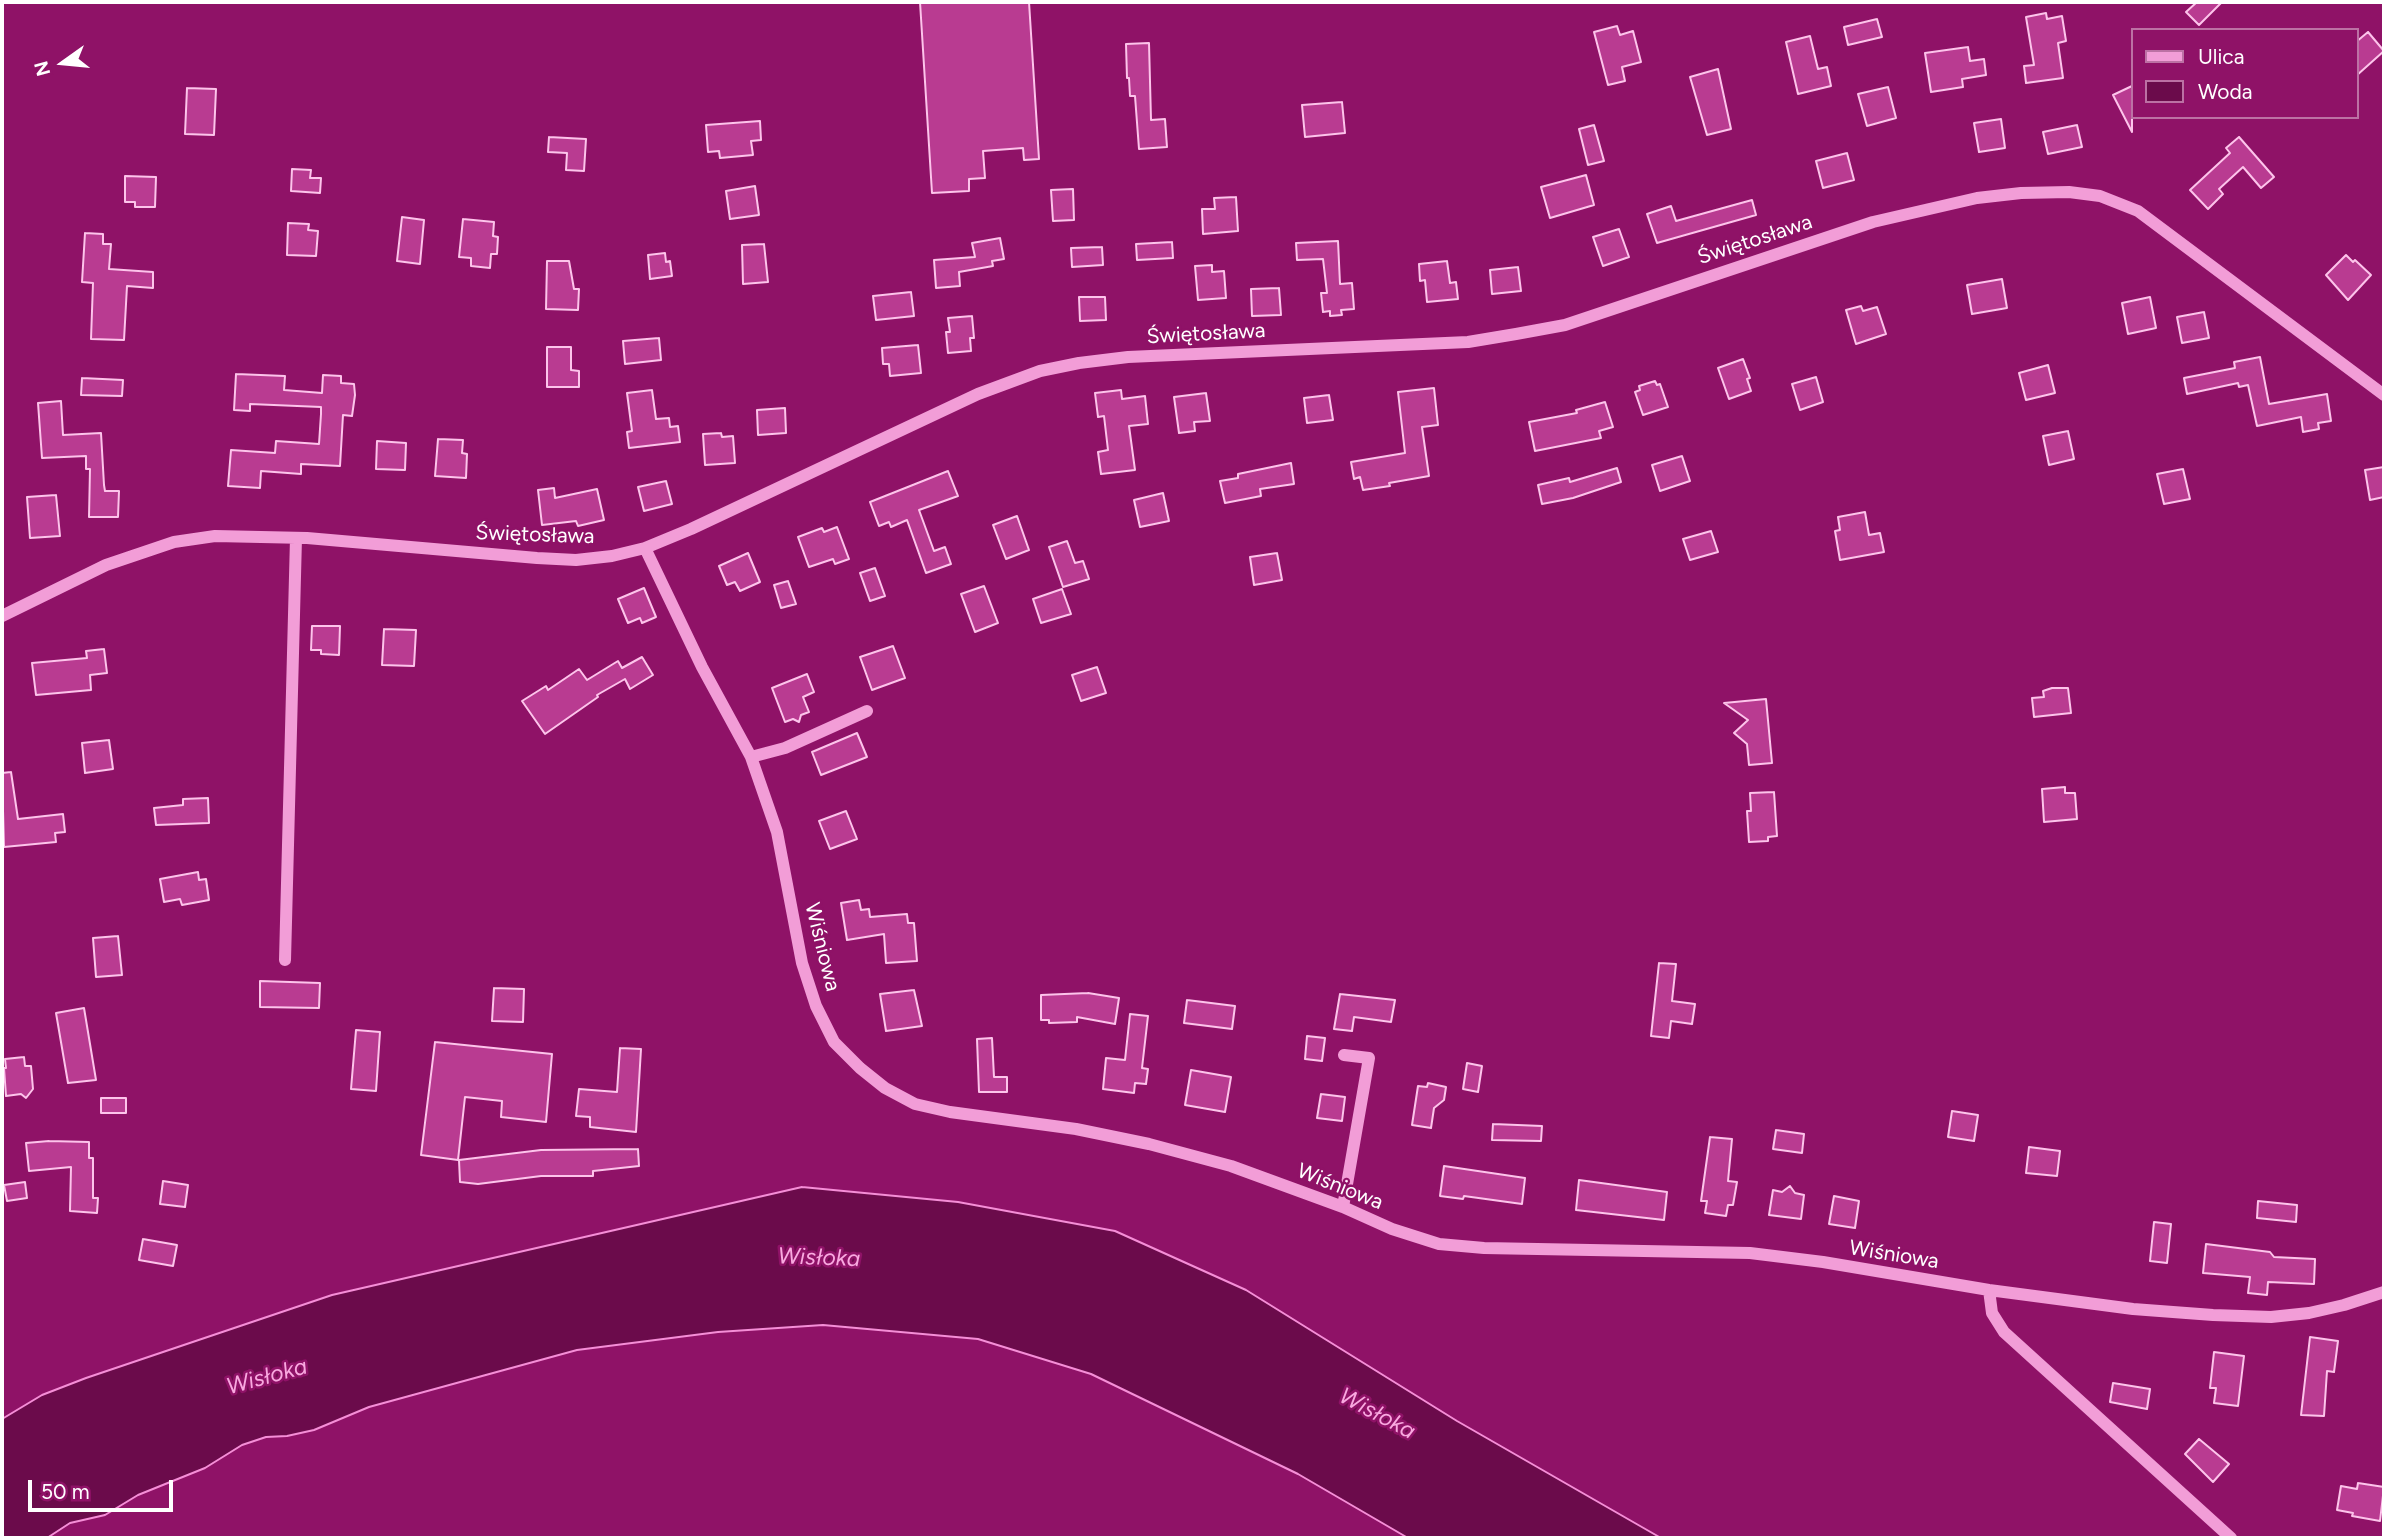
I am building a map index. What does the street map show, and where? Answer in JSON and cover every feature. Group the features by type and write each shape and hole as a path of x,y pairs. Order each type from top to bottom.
{"street":[{"name":"Świętosława","path":"2,616 106,565 174,542 215,536 296,538 576,560 612,556 645,548 691,529 978,394 1040,371 1128,357 1426,345 1468,342 1516,334 1565,325 1873,222 1977,198 2021,193 2059,192 2100,196 2138,211 2384,395"},
{"path":"285,960 296,538"},
{"name":"Wiśniowa","path":"645,548 702,667 751,757 777,832 802,963 816,1006 834,1042 860,1068 885,1088 915,1104 950,1112 1076,1129 1149,1144 1231,1166 1343,1207 1392,1229 1439,1244 1484,1248 1750,1253 2133,1309 2251,1317 2309,1313 2384,1292"},
{"path":"751,757 785,748 867,710"},
{"path":"1343,1207 1369,1058 1344,1055"},
{"path":"1989,1290 1992,1313 2004,1332 2231,1538"}],"water":[{"name":"Wisłoka","path":"802,1187 958,1202 1115,1231 1246,1290 1457,1421 1661,1538 1408,1538 1298,1474 1091,1374 978,1339 823,1325 718,1332 577,1350 369,1407 314,1430 266,1437 242,1445 205,1468 138,1495 105,1515 70,1523 47,1538 2,1538 2,1419 42,1395 332,1295"}],"building":[{"path":"920,2 1029,2 1039,159 1024,160 1023,148 983,151 985,178 969,179 969,191 932,193"},
{"path":"2197,2 2222,2 2199,25 2186,12"},
{"path":"2046,13 2047,19 2062,16 2066,41 2058,43 2063,78 2026,83 2024,66 2034,65 2026,17"},
{"path":"1877,19 1882,37 1848,45 1844,27"},
{"path":"1617,26 1620,35 1633,31 1641,62 1622,67 1625,81 1608,85 1594,32"},
{"path":"2368,32 2384,51 2358,74 2358,40"},
{"path":"1810,36 1818,69 1827,67 1831,86 1798,94 1786,42"},
{"path":"1149,43 1151,120 1165,119 1167,147 1139,149 1135,96 1130,96 1127,78 1126,44"},
{"path":"1968,47 1970,61 1984,59 1986,75 1962,79 1963,87 1931,92 1925,53"},
{"path":"1718,69 1731,129 1707,135 1690,77"},
{"path":"1888,87 1896,118 1867,126 1858,94"},
{"path":"2130,87 2132,132 2113,95"},
{"path":"187,88 216,89 214,135 185,134"},
{"path":"1342,102 1345,133 1305,137 1302,105"},
{"path":"2001,119 2005,148 1979,152 1974,123"},
{"path":"760,121 761,140 751,141 753,155 720,158 719,151 708,152 706,125"},
{"path":"1594,125 1604,161 1588,165 1579,129"},
{"path":"2077,125 2082,147 2048,154 2043,132"},
{"path":"549,137 586,139 584,171 566,170 567,153 548,152"},
{"path":"2239,137 2274,177 2261,188 2243,167 2219,189 2223,194 2208,209 2190,190 2230,153 2226,148"},
{"path":"1847,153 1854,180 1823,188 1816,161"},
{"path":"292,169 311,170 310,178 321,178 320,193 291,191"},
{"path":"1586,175 1594,205 1550,218 1541,187"},
{"path":"125,176 156,177 155,207 135,207 135,202 125,202"},
{"path":"755,186 759,215 730,219 726,191"},
{"path":"1073,189 1074,220 1053,221 1051,190"},
{"path":"1236,197 1238,231 1203,234 1202,209 1215,209 1214,198"},
{"path":"1752,200 1756,215 1657,243 1647,214 1671,206 1676,221"},
{"path":"402,217 424,220 420,264 397,261"},
{"path":"463,219 494,222 493,236 498,237 497,254 491,254 490,268 471,266 471,258 459,257"},
{"path":"288,223 309,224 308,230 318,231 316,256 287,255"},
{"path":"1619,229 1629,257 1603,266 1593,237"},
{"path":"85,233 103,234 103,244 111,244 109,269 153,272 153,288 127,286 124,340 91,339 93,283 82,282"},
{"path":"1000,238 1004,259 992,261 993,266 959,272 960,286 936,288 934,260 975,257 972,243"},
{"path":"1338,241 1340,284 1352,283 1354,309 1341,310 1342,315 1330,316 1330,311 1323,312 1321,293 1327,293 1323,259 1297,260 1296,243"},
{"path":"1172,242 1173,258 1137,260 1136,244"},
{"path":"764,244 768,282 743,284 742,245"},
{"path":"1102,247 1103,265 1072,267 1071,248"},
{"path":"665,253 666,262 670,261 672,276 650,279 648,255"},
{"path":"2346,255 2371,275 2348,300 2326,275"},
{"path":"547,261 569,261 574,289 579,289 578,310 546,309"},
{"path":"1447,261 1450,283 1456,282 1458,299 1427,302 1425,280 1420,281 1419,264"},
{"path":"1212,265 1212,272 1224,271 1226,298 1198,300 1195,266"},
{"path":"1518,267 1521,291 1492,294 1490,270"},
{"path":"2002,279 2007,308 1972,314 1967,285"},
{"path":"1279,288 1281,315 1252,316 1251,289"},
{"path":"911,292 914,316 876,320 873,296"},
{"path":"1079,297 1105,297 1106,320 1080,321"},
{"path":"2150,297 2156,328 2128,334 2122,303"},
{"path":"1861,306 1863,311 1877,307 1886,334 1856,344 1846,310"},
{"path":"2204,312 2209,338 2182,343 2177,317"},
{"path":"972,316 974,338 970,338 971,351 948,353 948,318"},
{"path":"659,338 661,360 625,364 623,341"},
{"path":"918,345 921,373 890,376 889,364 883,364 882,348"},
{"path":"547,347 571,347 571,370 579,371 579,387 547,387"},
{"path":"2260,357 2269,404 2327,394 2331,421 2318,423 2319,429 2303,432 2301,417 2257,426 2248,385 2239,387 2238,383 2187,394 2184,378 2235,368 2234,362"},
{"path":"1743,359 1750,378 1747,379 1751,391 1729,399 1718,368"},
{"path":"2048,365 2055,393 2026,400 2019,373"},
{"path":"236,374 285,376 284,390 322,393 323,375 341,376 341,383 354,384 352,416 343,415 340,466 301,464 301,474 261,471 260,488 228,486 231,450 275,453 276,441 319,444 321,407 250,404 250,411 234,410"},
{"path":"1816,377 1823,402 1800,410 1792,384"},
{"path":"82,378 123,380 122,396 81,395"},
{"path":"1655,381 1657,385 1660,384 1668,407 1643,415 1635,392 1640,390 1639,386"},
{"path":"1434,388 1438,425 1422,427 1429,476 1363,490 1360,477 1354,479 1351,462 1405,453 1398,392"},
{"path":"652,390 656,419 669,418 670,427 678,426 680,442 629,448 627,432 632,431 627,393"},
{"path":"1121,390 1122,399 1145,396 1148,424 1129,426 1135,470 1101,474 1098,452 1108,450 1104,416 1098,417 1095,393"},
{"path":"1206,393 1210,421 1194,422 1195,431 1179,433 1174,397"},
{"path":"1329,395 1333,420 1307,423 1304,398"},
{"path":"61,401 63,435 101,433 105,491 119,491 118,517 89,517 90,469 86,469 86,456 42,458 38,403"},
{"path":"1605,402 1613,427 1599,431 1601,438 1535,451 1529,422 1577,413 1576,410"},
{"path":"785,408 786,433 758,435 757,410"},
{"path":"2068,431 2074,459 2049,465 2043,436"},
{"path":"721,433 722,437 733,436 735,463 705,465 703,434"},
{"path":"438,439 463,440 462,453 467,454 466,478 435,476"},
{"path":"377,441 406,443 405,470 376,469"},
{"path":"1682,456 1690,481 1660,491 1652,465"},
{"path":"1291,463 1294,484 1260,489 1261,496 1225,503 1220,481 1238,478 1238,474"},
{"path":"2384,467 2384,497 2370,500 2365,470"},
{"path":"1617,468 1621,482 1573,498 1542,504 1538,485 1569,478 1570,482"},
{"path":"2183,469 2190,499 2164,504 2157,474"},
{"path":"948,471 958,496 919,510 934,551 945,547 951,564 926,573 907,520 891,527 889,522 879,526 870,502"},
{"path":"666,481 672,504 644,511 638,487"},
{"path":"554,488 555,498 597,489 604,520 578,526 576,521 542,525 538,490"},
{"path":"1163,493 1169,521 1140,527 1134,500"},
{"path":"56,495 60,536 30,538 27,497"},
{"path":"1865,512 1869,535 1880,533 1884,552 1840,560 1835,531 1840,530 1838,517"},
{"path":"1017,516 1029,550 1006,559 993,525"},
{"path":"837,527 849,559 835,564 833,559 809,567 798,537 822,528 824,532"},
{"path":"1711,531 1718,552 1690,560 1683,539"},
{"path":"1067,541 1075,563 1083,561 1089,579 1063,587 1049,547"},
{"path":"748,553 760,582 740,591 735,582 727,585 719,566"},
{"path":"1277,553 1282,580 1254,585 1250,557"},
{"path":"875,568 885,596 870,601 860,573"},
{"path":"788,581 796,604 781,608 774,585"},
{"path":"984,586 998,623 975,632 961,594"},
{"path":"644,588 656,617 642,623 640,618 628,623 618,599"},
{"path":"1062,589 1071,614 1041,623 1033,599"},
{"path":"312,626 340,626 339,655 321,654 321,650 311,650"},
{"path":"384,629 416,630 414,666 382,665"},
{"path":"893,646 905,678 872,690 860,657"},
{"path":"104,649 107,673 90,675 91,690 36,695 32,663 87,658 86,651"},
{"path":"642,657 653,675 630,689 625,679 597,695 598,697 545,734 522,701 546,686 548,690 579,669 587,680 618,661 622,668"},
{"path":"1097,667 1106,693 1081,701 1072,675"},
{"path":"807,674 814,692 803,697 809,712 801,715 799,722 793,719 785,722 772,688"},
{"path":"2068,688 2071,713 2034,717 2032,698 2044,697 2043,691"},
{"path":"1766,699 1772,763 1749,765 1747,744 1734,733 1748,720 1724,703"},
{"path":"857,733 867,757 821,775 812,752"},
{"path":"109,740 113,769 85,773 82,743"},
{"path":"11,772 18,819 63,814 65,832 55,833 56,842 4,847 2,773"},
{"path":"2065,787 2065,793 2075,793 2077,819 2044,822 2042,789"},
{"path":"1774,792 1777,836 1768,837 1768,841 1749,842 1747,811 1751,811 1750,793"},
{"path":"208,798 209,823 156,825 154,808 183,805 183,799"},
{"path":"846,811 857,839 830,849 819,821"},
{"path":"198,872 199,880 206,879 209,900 182,905 180,899 164,902 160,879"},
{"path":"859,900 861,910 869,909 870,917 907,914 908,923 914,923 917,961 886,963 884,934 847,940 841,903"},
{"path":"118,936 122,975 96,977 93,938"},
{"path":"1659,963 1676,964 1672,1001 1695,1004 1692,1024 1671,1021 1669,1038 1651,1036"},
{"path":"260,981 320,983 319,1008 260,1007"},
{"path":"494,988 524,989 523,1022 492,1021"},
{"path":"914,990 922,1026 886,1031 880,994"},
{"path":"1088,993 1119,998 1115,1024 1077,1017 1077,1022 1049,1023 1049,1020 1041,1020 1041,995"},
{"path":"1340,994 1395,1000 1391,1022 1354,1017 1352,1031 1334,1029"},
{"path":"1187,1000 1235,1006 1232,1029 1184,1023"},
{"path":"84,1008 96,1080 68,1083 56,1013"},
{"path":"1130,1014 1148,1016 1142,1068 1148,1069 1146,1084 1135,1083 1134,1093 1103,1089 1106,1058 1125,1060"},
{"path":"356,1030 380,1032 376,1091 351,1089"},
{"path":"1307,1036 1325,1038 1322,1061 1305,1059"},
{"path":"992,1038 994,1077 1007,1077 1007,1092 979,1092 977,1039"},
{"path":"435,1042 552,1054 546,1122 501,1117 502,1101 465,1097 458,1160 421,1155"},
{"path":"620,1048 641,1049 636,1132 590,1127 590,1117 576,1116 579,1089 617,1092"},
{"path":"24,1057 25,1066 31,1066 33,1089 26,1098 21,1094 6,1096 5,1059"},
{"path":"1467,1063 1482,1066 1478,1092 1463,1089"},
{"path":"1191,1070 1231,1077 1225,1112 1185,1105"},
{"path":"1428,1083 1446,1087 1444,1100 1434,1108 1431,1128 1412,1125 1418,1086 1427,1087"},
{"path":"1321,1094 1345,1097 1342,1121 1317,1118"},
{"path":"101,1098 126,1098 126,1113 101,1113"},
{"path":"1952,1111 1978,1115 1974,1141 1948,1137"},
{"path":"1493,1124 1542,1126 1541,1141 1492,1140"},
{"path":"1776,1130 1804,1134 1802,1153 1773,1149"},
{"path":"1710,1137 1732,1139 1728,1181 1737,1182 1733,1205 1728,1205 1726,1216 1705,1213 1707,1201 1701,1201"},
{"path":"89,1142 89,1158 93,1158 93,1198 98,1198 97,1213 70,1211 71,1167 29,1171 26,1143"},
{"path":"2029,1147 2060,1151 2057,1176 2026,1173"},
{"path":"638,1149 639,1166 593,1171 593,1176 541,1176 478,1184 460,1182 459,1160 541,1150"},
{"path":"1444,1166 1525,1178 1522,1204 1464,1196 1463,1199 1440,1196"},
{"path":"1579,1180 1667,1192 1664,1220 1576,1210"},
{"path":"163,1181 188,1185 185,1207 160,1204"},
{"path":"25,1182 27,1198 7,1201 4,1185"},
{"path":"1790,1186 1795,1193 1804,1195 1801,1219 1769,1215 1773,1190 1782,1192"},
{"path":"1834,1196 1859,1201 1855,1228 1829,1224"},
{"path":"2258,1201 2297,1205 2296,1222 2257,1218"},
{"path":"2154,1222 2171,1224 2167,1263 2150,1261"},
{"path":"143,1239 177,1245 173,1266 139,1260"},
{"path":"2206,1244 2270,1252 2274,1257 2315,1259 2314,1284 2268,1282 2267,1295 2248,1293 2250,1277 2203,1273"},
{"path":"2310,1337 2338,1341 2334,1372 2327,1371 2324,1416 2301,1415"},
{"path":"2214,1352 2244,1356 2238,1406 2214,1403 2216,1388 2210,1388"},
{"path":"2113,1383 2150,1389 2147,1409 2110,1402"},
{"path":"2199,1439 2229,1464 2213,1482 2185,1454"},
{"path":"2358,1483 2384,1487 2380,1521 2337,1510 2341,1486 2357,1489"}]}
